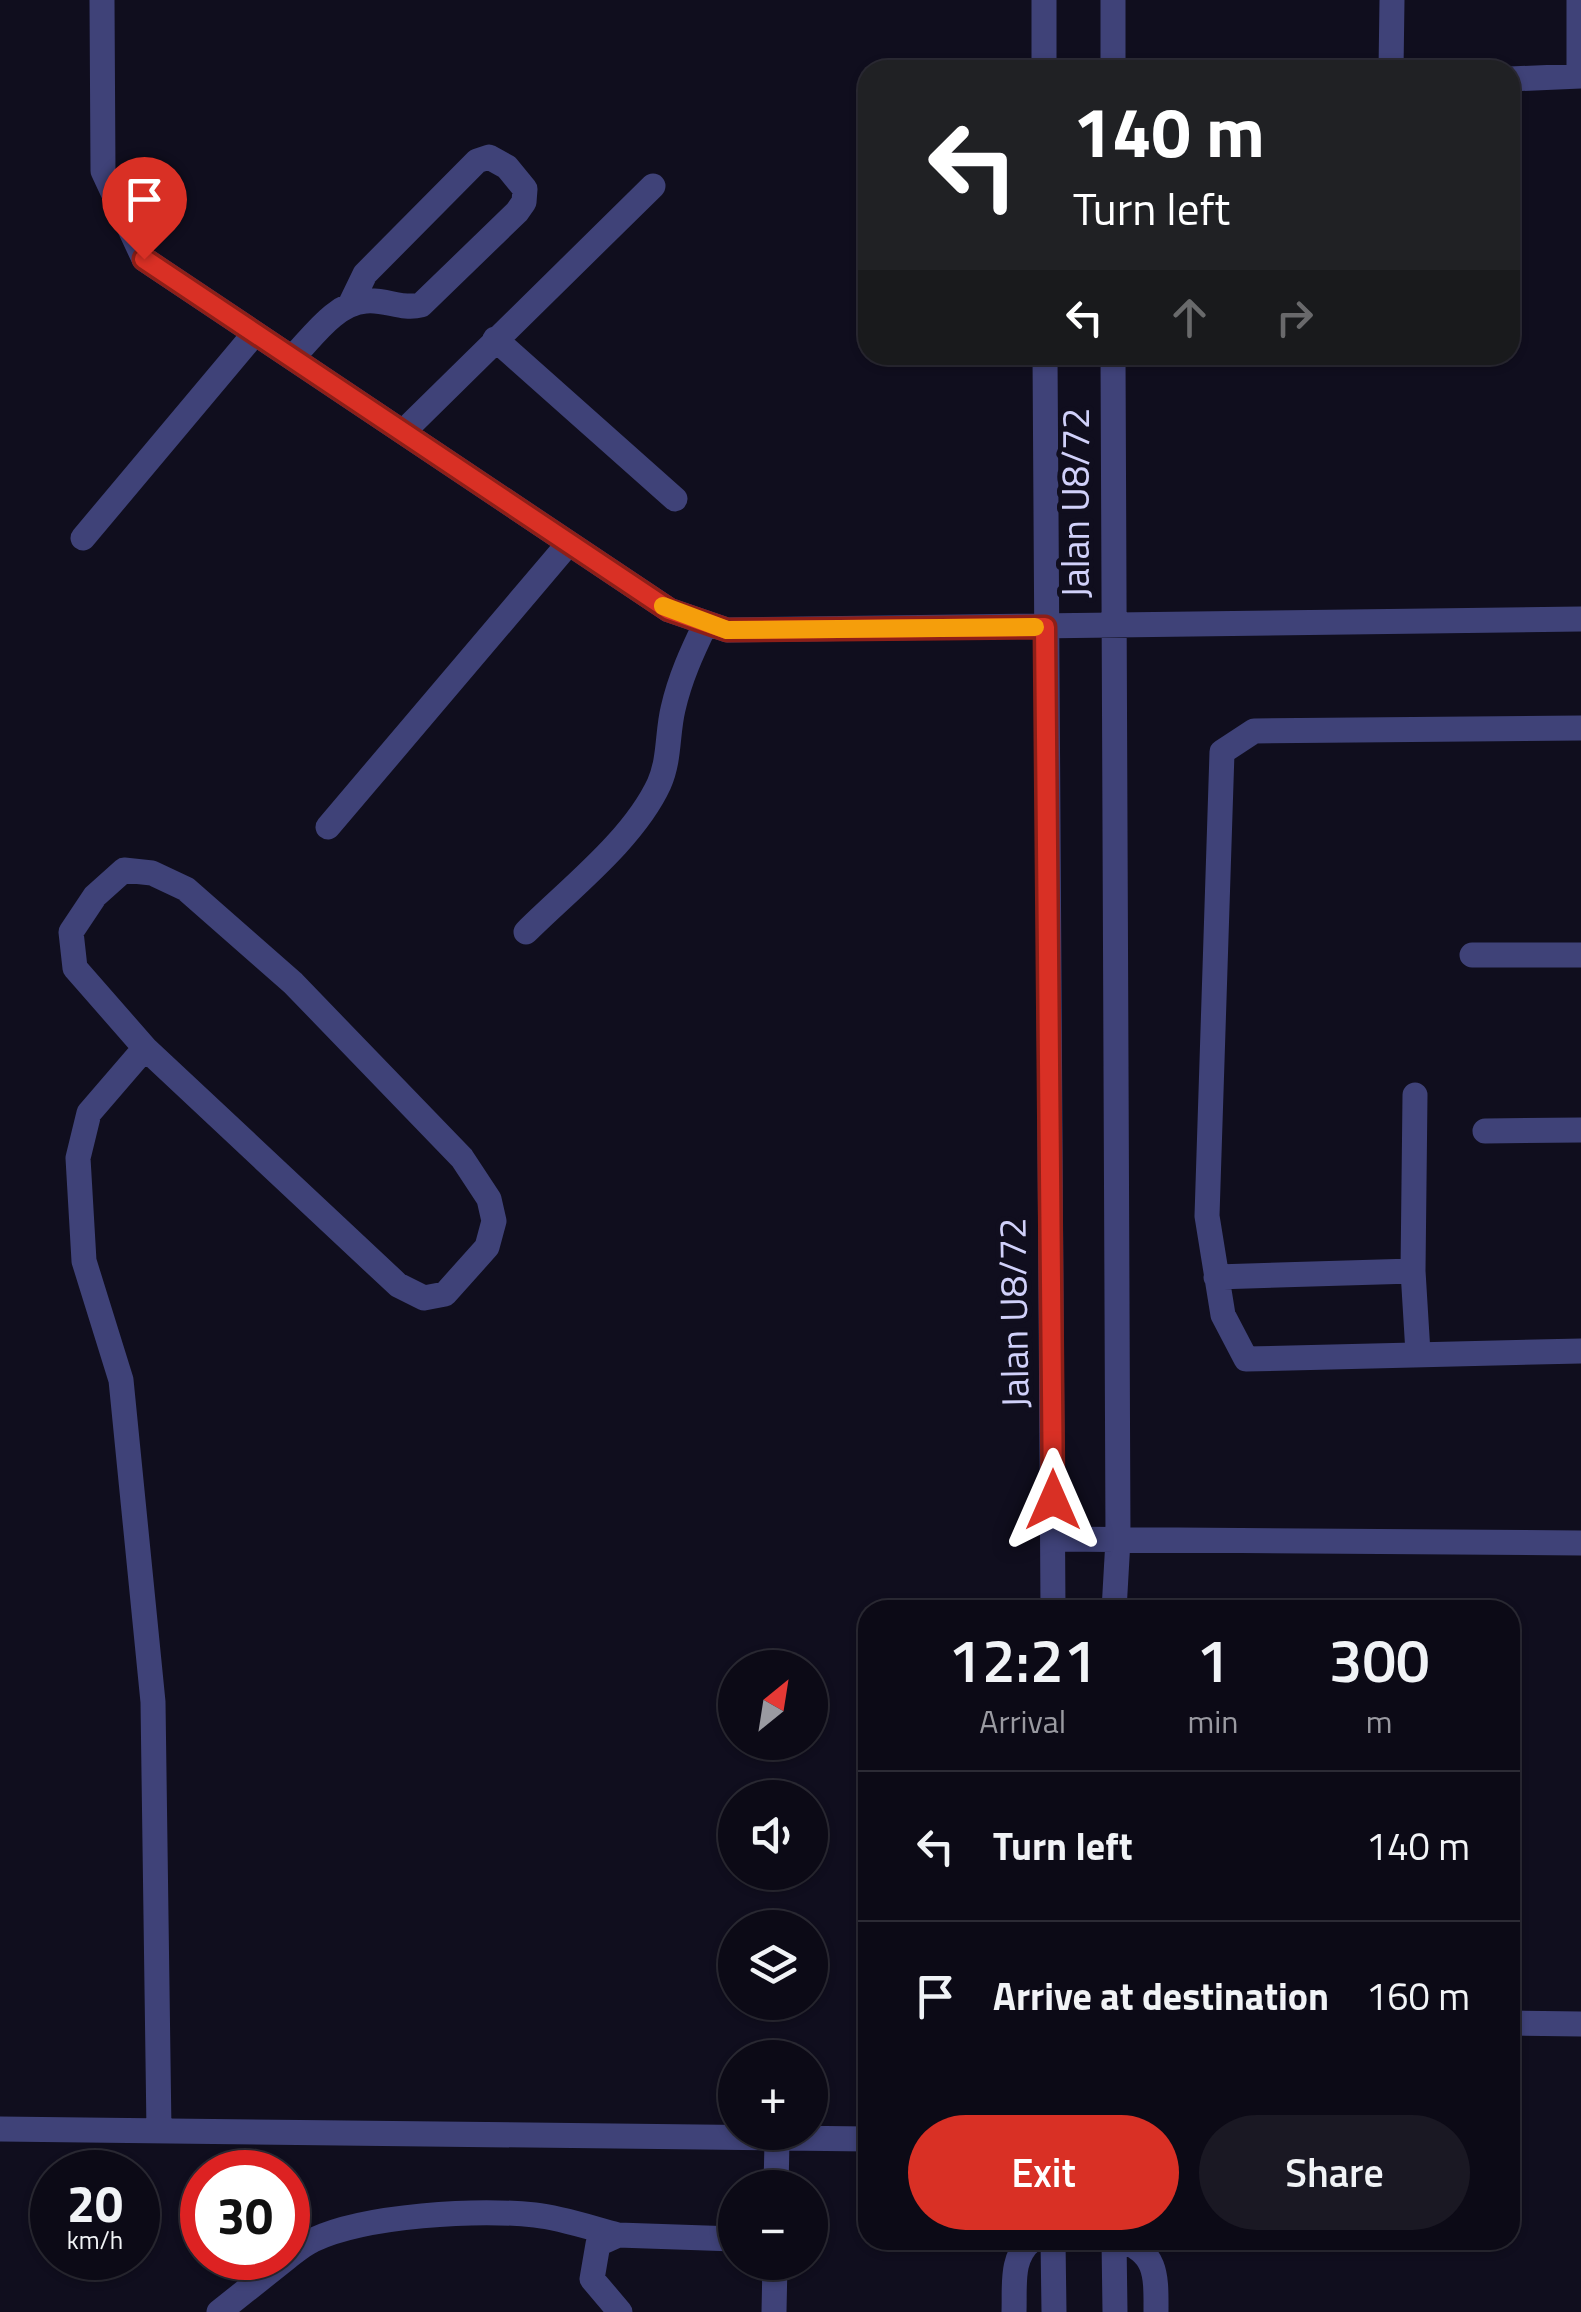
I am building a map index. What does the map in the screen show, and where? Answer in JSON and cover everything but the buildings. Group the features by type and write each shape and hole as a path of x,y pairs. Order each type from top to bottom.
{"street":[{"path":"102,0 103,171 144,259 669,610 727,630 1581,619"},
{"path":"1044,0 1044,60"},
{"path":"1113,0 1113,60"},
{"path":"1391,60 1392,0"},
{"path":"1520,79 1580,76 1579,0"},
{"path":"292,358 334,315 350,305 367,300 409,308 421,305 517,212 524,202 525,189 506,167 489,157 477,161 365,274 350,305"},
{"path":"404,432 652,186"},
{"path":"82,538 256,333"},
{"path":"495,340 675,500"},
{"name":"Jalan U8/72","path":"1045,365 1053,1600"},
{"name":"Jalan U8/72","path":"1114,365 1118,1540 1115,1600"},
{"path":"328,826 569,544"},
{"path":"526,932 628,830 658,784 670,748 672,713 684,666 706,624"},
{"path":"1581,728 1254,731 1222,752 1207,1216 1223,1316 1246,1359 1581,1351"},
{"path":"124,870 152,873 186,890 292,983 448,1144 489,1199 494,1221 487,1247 445,1294 424,1298 398,1285 144,1048 76,968 72,932 95,896 124,870"},
{"path":"1472,955 1581,955"},
{"path":"144,1048 89,1113 78,1158 84,1261 121,1380 153,1702 159,2131"},
{"path":"1414,1095 1413,1271 1418,1353"},
{"path":"1485,1131 1581,1130"},
{"path":"1216,1277 1413,1271"},
{"path":"1054,1539 1581,1543"},
{"path":"1520,2022 1581,2024"},
{"path":"2,2129 718,2139"},
{"path":"828,2139 858,2139"},
{"path":"310,2243 349,2229 474,2212 539,2215 618,2234 718,2237"},
{"path":"618,2234 598,2244 592,2278 620,2312"},
{"path":"1014,2312 1015,2267 1022,2250"},
{"path":"1053,2250 1054,2312"},
{"path":"1115,2312 1117,2250"},
{"path":"1140,2250 1156,2272 1156,2312"},
{"path":"220,2312 259,2280"},
{"path":"774,2280 774,2312"}],"slow traffic":[{"path":"663,606 727,630 1035,627"}],"route":[{"path":"144,259 669,610 727,630 1045,627 1053,1500"}]}
